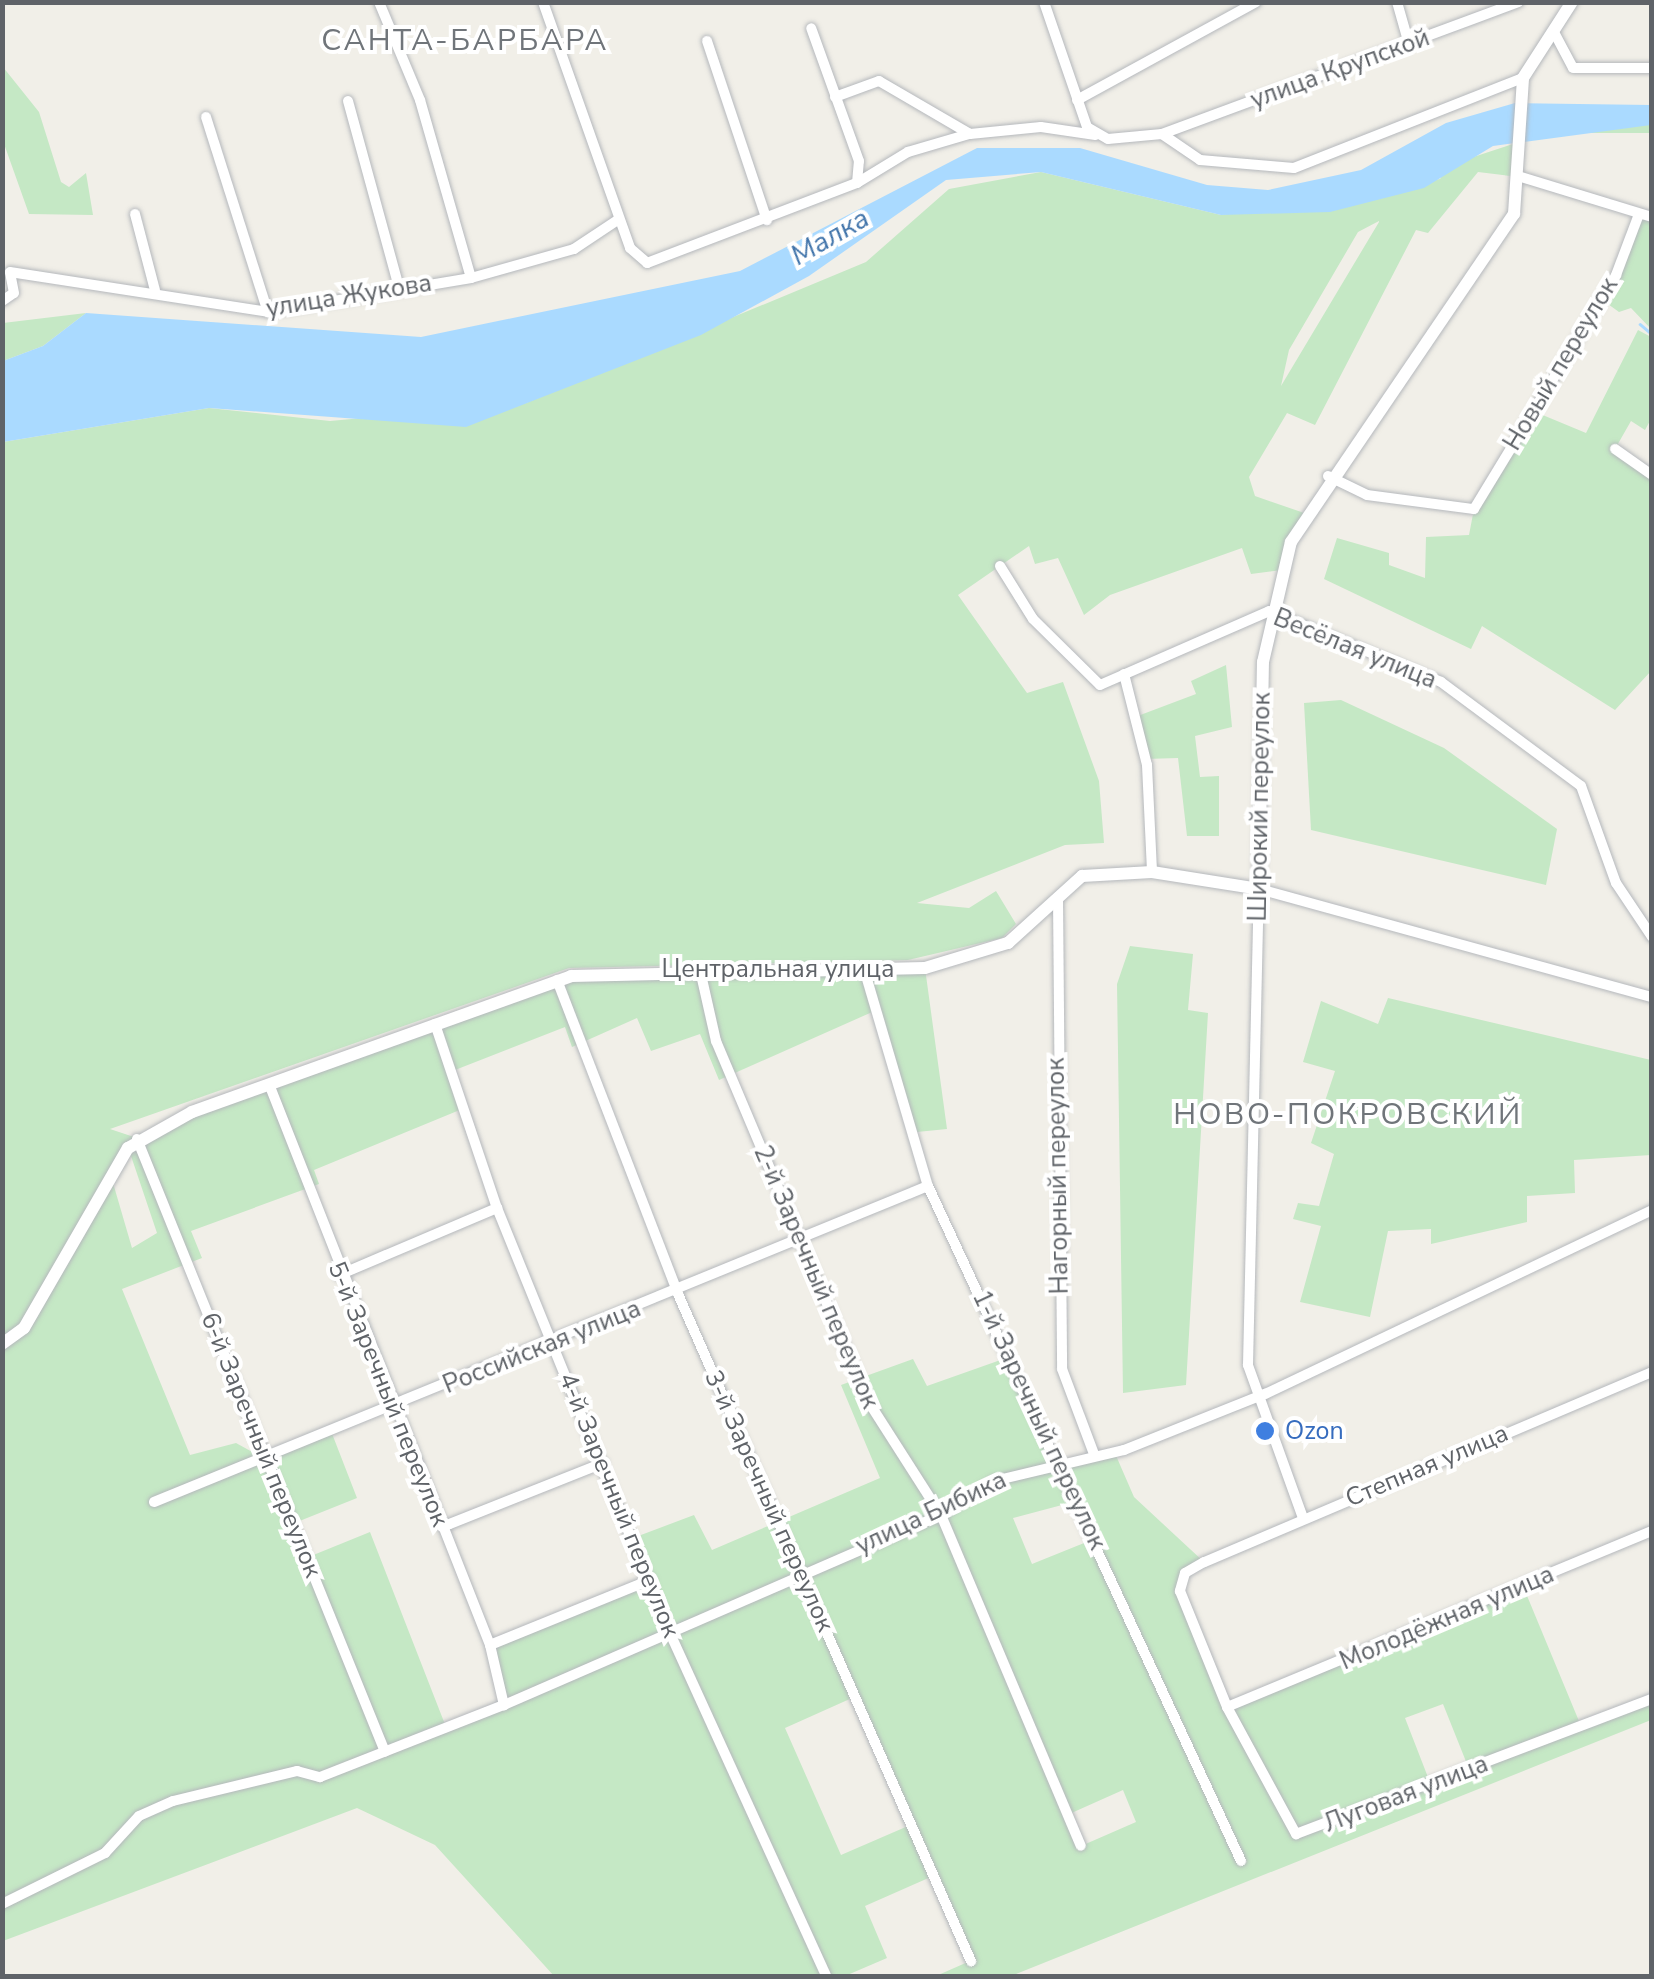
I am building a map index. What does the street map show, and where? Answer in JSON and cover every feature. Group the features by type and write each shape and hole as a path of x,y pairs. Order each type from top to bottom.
{"street":[{"path":"379,2 420,100 471,278"},
{"path":"544,2 630,248 647,263 857,183 908,152 970,134 1042,127 1162,134 1200,160 1294,168 1523,78 1555,34 1572,2"},
{"path":"1044,2 1091,131"},
{"path":"1077,100 1256,2"},
{"path":"1397,2 1409,44"},
{"name":"улица Крупской","path":"1162,134 1518,2"},
{"path":"811,28 859,161 857,183"},
{"path":"1555,34 1573,68 1652,68"},
{"path":"707,41 767,220"},
{"name":"Широкий переулок","path":"1303,1518 1265,1394 1248,1365 1269,610 1291,542 1328,476 1514,214 1522,177 1523,78"},
{"path":"835,97 879,80 970,134"},
{"path":"348,101 399,288"},
{"path":"206,118 268,312"},
{"path":"1522,177 1652,218"},
{"path":"135,214 156,290"},
{"name":"Новый переулок","path":"1328,476 1366,495 1474,510 1616,275 1639,214"},
{"name":"улица Жукова","path":"2,301 14,294 10,272 156,290 268,312 471,278 574,249 619,219"},
{"path":"1615,449 1652,475"},
{"path":"1000,566 1033,620 1100,685 1124,674 1147,765 1152,872"},
{"name":"Весёлая улица","path":"1124,674 1269,610 1441,682 1581,786 1616,883 1652,938"},
{"name":"Центральная улица","path":"137,1138 268,1084 556,980 700,970 943,965 1000,946 1058,891 1082,876 1152,872 1259,890 1652,997"},
{"name":"Нагорный переулок","path":"1058,891 1062,1369 1094,1454"},
{"name":"1-й Заречный переулок","path":"864,969 928,1186 1241,1861"},
{"name":"2-й Заречный переулок","path":"700,970 716,1041 868,1401 941,1515 1081,1846"},
{"name":"3-й Заречный переулок","path":"556,980 678,1294 796,1573 814,1590 971,1961"},
{"name":"4-й Заречный переулок","path":"436,1024 497,1208 669,1631 826,1976"},
{"name":"5-й Заречный переулок","path":"268,1084 340,1275 490,1645 504,1705"},
{"path":"2,1344 24,1328 137,1138"},
{"name":"6-й Заречный переулок","path":"137,1138 385,1752"},
{"name":"Российская улица","path":"154,1502 678,1294 928,1186"},
{"path":"340,1275 497,1208"},
{"name":"улица Бибика","path":"2,1904 106,1853 140,1816 173,1801 297,1771 320,1777 504,1705 796,1573 941,1515 994,1482 1094,1454 1265,1394 1652,1210"},
{"name":"Степная улица","path":"1227,1708 1180,1590 1185,1573 1303,1518 1652,1372"},
{"path":"442,1527 602,1463"},
{"name":"Молодёжная улица","path":"1227,1708 1243,1705 1652,1531"},
{"path":"490,1645 650,1580"},
{"name":"Луговая улица","path":"1227,1708 1282,1823 1296,1834 1652,1699"}],"green space":[{"path":"3,67 39,112 61,182 69,187 86,173 93,215 29,214 3,141"},
{"path":"1542,125 1651,125 1651,133 1542,133"},
{"path":"1516,143 1511,176 1478,172 1428,233 1416,230 1315,425 1287,413 1249,477 1255,496 1307,514 1282,570 1251,574 1242,548 1110,595 1084,615 1058,558 1035,564 1029,546 958,595 1027,693 1063,682 1099,781 1104,843 1065,845 917,903 969,908 996,891 1016,924 1002,938 908,960 569,968 110,1129 137,1138 557,980 925,968 947,1129 917,1132 879,1009 719,1080 700,1034 651,1051 637,1018 572,1047 565,1027 455,1070 467,1107 314,1170 319,1184 191,1231 202,1258 122,1289 190,1455 236,1443 265,1459 331,1431 357,1498 292,1524 306,1558 370,1532 446,1727 504,1705 490,1645 649,1580 633,1538 694,1515 712,1550 880,1478 841,1385 913,1359 927,1386 1009,1357 1060,1463 1114,1451 1134,1497 1204,1562 1185,1573 1180,1591 1227,1707 1523,1586 1581,1726 1651,1699 1651,1720 1011,1976 936,1976 970,1961 933,1876 865,1906 887,1958 845,1976 554,1976 435,1845 357,1808 3,1941 3,442 209,408 330,421 526,403 866,262 949,189 1041,172 1221,215 1440,179 1449,165","holes":["1379,221 1281,386 1289,350 1358,232","129,1150 157,1233 132,1248 111,1176","1077,1501 1094,1539 1032,1564 1013,1518","852,1698 908,1826 841,1855 785,1728","1443,1704 1469,1769 1431,1785 1405,1718","1123,1790 1136,1822 1081,1846 1067,1815"]},
{"path":"1639,214 1651,217 1651,329 1631,308 1619,312 1601,299"},
{"path":"86,313 43,346 3,361 3,323"},
{"path":"1638,330 1651,337 1651,419 1645,430 1631,421 1615,449 1651,475 1651,671 1615,710 1482,626 1471,649 1324,579 1337,538 1389,553 1389,565 1425,578 1426,537 1469,535 1474,509 1533,411 1586,433"},
{"path":"1226,665 1232,727 1195,736 1200,777 1219,776 1219,836 1187,836 1178,758 1145,759 1135,717 1196,694 1191,681"},
{"path":"1341,700 1444,748 1557,829 1546,885 1311,830 1304,703"},
{"path":"1130,946 1193,954 1188,1010 1208,1013 1186,1385 1123,1393 1117,984"},
{"path":"1388,998 1651,1060 1651,1155 1574,1160 1575,1193 1527,1196 1527,1222 1431,1244 1431,1229 1388,1231 1370,1317 1300,1302 1321,1226 1293,1219 1298,1203 1319,1206 1334,1154 1311,1143 1335,1071 1303,1062 1321,1001 1378,1024"}],"water":[{"name":"Малка","path":"1515,103 1651,105 1651,125 1493,146 1424,188 1330,212 1221,215 1041,172 946,180 809,276 701,335 466,427 209,408 3,442 3,361 43,346 86,313 421,337 740,271 977,148 1080,148 1207,185 1268,190 1361,170 1446,123"}],"waterway":[{"path":"1640,324 1652,334"}],"place":[{"name":"Ozon","path":"1265,1431"}],"district":[{"name":"САНТА-БАРБАРА","path":"465,41"},
{"name":"НОВО-ПОКРОВСКИЙ","path":"1348,1115"}]}
